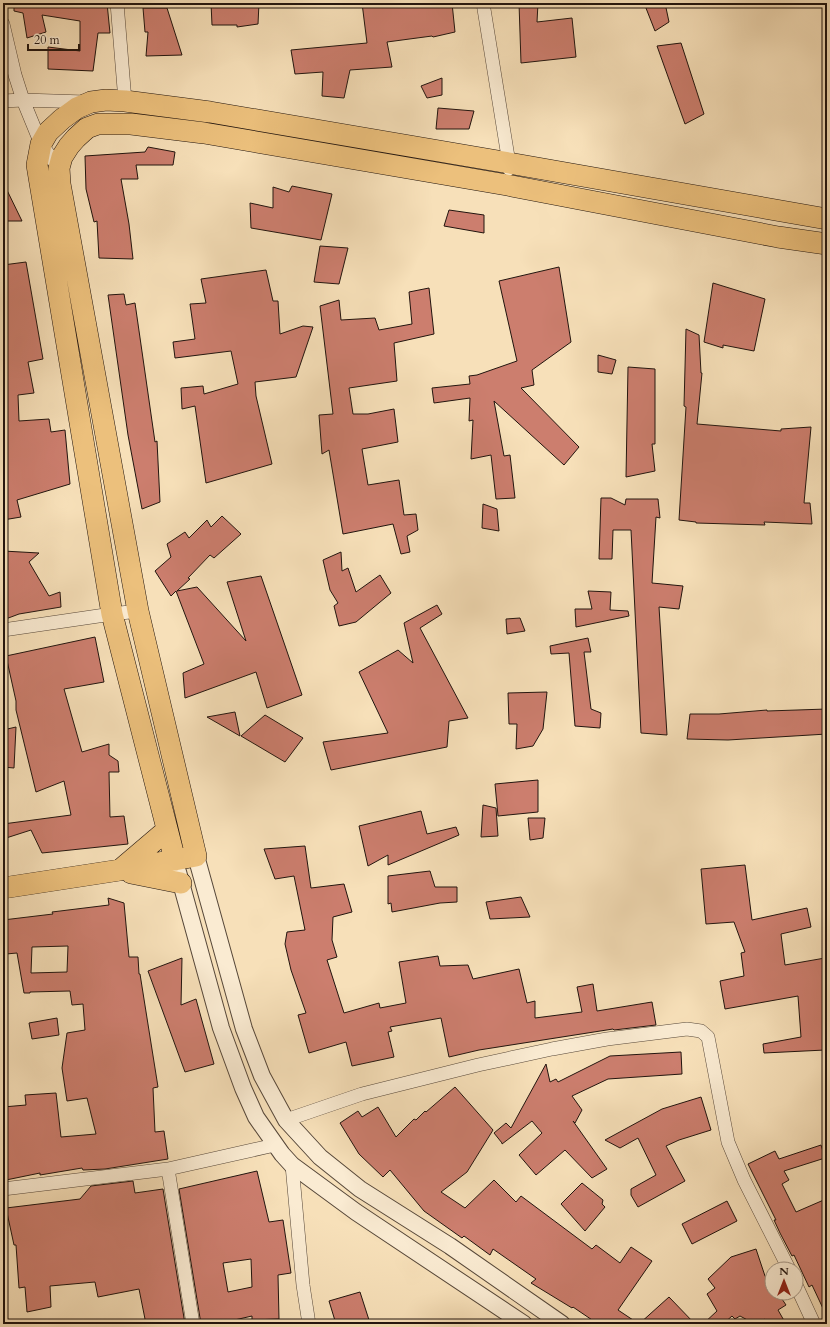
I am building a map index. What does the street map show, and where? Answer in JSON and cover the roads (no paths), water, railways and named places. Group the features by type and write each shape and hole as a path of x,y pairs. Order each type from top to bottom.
{"main road":[{"path":"175,860 112,614 38,165 41,144 48,132 77,108 91,102 125,100 210,112 827,219"},
{"path":"3,888 120,870 196,856 138,611 60,184 59,168 62,157 68,146 87,128 98,124 131,124 204,132 507,185 778,237 827,244"},
{"path":"120,870 167,830"},
{"path":"120,870 180,883"}],"street":[{"path":"117,3 125,100"},
{"path":"483,3 509,163 507,185"},
{"path":"3,24 15,75 23,100 41,144 59,168"},
{"path":"3,100 91,102"},
{"path":"3,630 138,611"},
{"path":"196,856 244,1029 262,1076 286,1120 320,1157 360,1189 450,1246 562,1324"},
{"path":"175,860 180,883 221,1028 256,1117 275,1145 292,1165 356,1212 524,1324"},
{"path":"286,1120 362,1094 492,1062 607,1039 681,1030 701,1031 708,1037 728,1142 744,1180 785,1261"},
{"path":"3,1188 168,1169 275,1145"},
{"path":"292,1165 303,1285 309,1324"},
{"path":"168,1169 193,1324"},
{"path":"803,1301 814,1324"}]}
